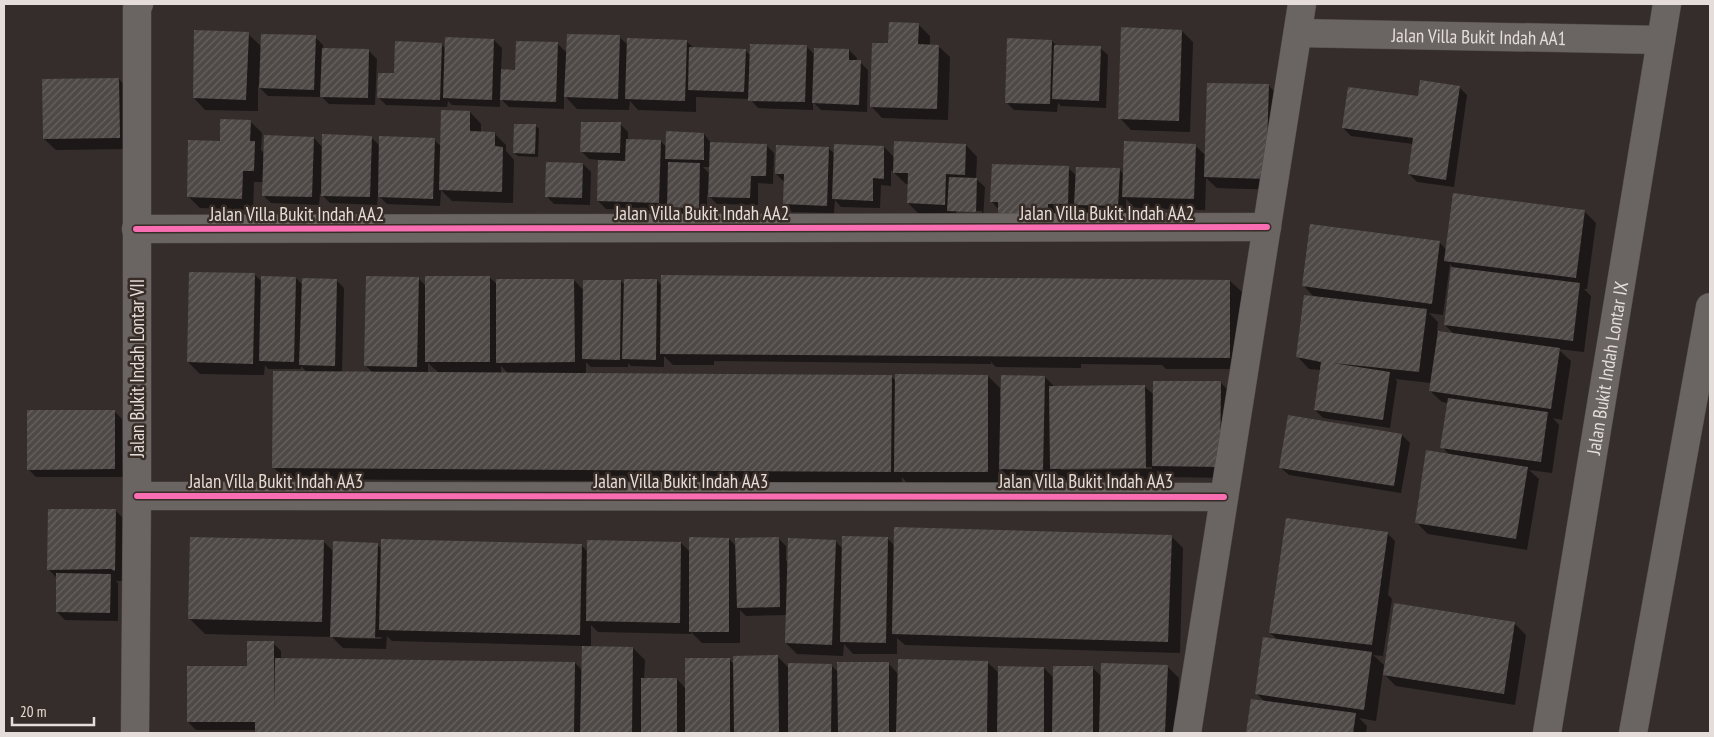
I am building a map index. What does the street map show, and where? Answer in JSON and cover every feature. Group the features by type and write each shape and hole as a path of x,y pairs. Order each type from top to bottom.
{"street":[{"name":"Jalan Bukit Indah Lontar VII","path":"134,733 137,496 137,8 139,4"},
{"path":"1187,733 1302,4"},
{"name":"Jalan Bukit Indah Lontar IX","path":"1547,733 1667,4"},
{"name":"Jalan Villa Bukit Indah AA1","path":"1298,33 1661,40"},
{"name":"Jalan Villa Bukit Indah AA2","path":"136,229 1267,228"},
{"path":"1634,733 1710,307"},
{"name":"Jalan Villa Bukit Indah AA3","path":"137,496 1224,496"}],"building":[{"path":"889,22 919,23 918,44 939,45 937,109 870,107 872,43 888,43"},
{"path":"1121,27 1182,30 1179,121 1118,119"},
{"path":"194,30 249,32 246,100 193,98"},
{"path":"261,34 316,35 314,90 259,88"},
{"path":"567,34 620,35 618,99 564,97"},
{"path":"445,37 494,39 492,100 443,98"},
{"path":"627,38 687,40 685,101 625,99"},
{"path":"1007,38 1052,40 1050,104 1005,103"},
{"path":"395,41 442,43 440,100 377,98 378,73 394,73"},
{"path":"516,41 558,42 556,102 500,100 501,69 515,70"},
{"path":"750,44 807,45 805,102 748,101"},
{"path":"1054,45 1101,46 1099,101 1052,99"},
{"path":"689,47 746,49 744,92 688,90"},
{"path":"322,48 369,49 368,98 320,97"},
{"path":"814,48 849,49 849,60 861,60 859,105 812,103"},
{"path":"119,78 120,138 43,139 42,79"},
{"path":"1420,80 1460,86 1446,180 1408,174 1413,138 1342,128 1348,87 1418,96"},
{"path":"1207,83 1269,84 1266,179 1204,177"},
{"path":"441,110 470,111 470,131 495,132 495,146 503,147 502,192 439,190"},
{"path":"220,119 251,120 250,141 255,141 254,171 243,171 242,199 187,197 188,140 220,141"},
{"path":"581,122 621,122 620,153 580,152"},
{"path":"514,124 536,124 535,154 513,153"},
{"path":"666,131 704,133 704,160 665,159"},
{"path":"322,134 372,136 370,197 321,196"},
{"path":"264,135 314,137 312,197 262,196"},
{"path":"379,136 435,138 433,199 378,197"},
{"path":"626,139 661,140 659,203 597,201 598,160 625,161"},
{"path":"894,141 966,144 965,175 946,174 945,205 907,203 908,173 893,173"},
{"path":"1124,141 1196,144 1194,199 1122,197"},
{"path":"710,142 767,144 766,176 751,176 750,198 708,197"},
{"path":"834,144 884,146 884,179 873,178 873,201 832,199"},
{"path":"776,145 829,147 827,206 783,204 784,174 775,174"},
{"path":"546,162 583,163 582,198 545,197"},
{"path":"668,162 700,163 699,208 667,207"},
{"path":"992,164 1069,166 1068,204 1048,204 1048,215 998,213 998,202 990,202"},
{"path":"1076,167 1120,168 1118,206 1074,205"},
{"path":"949,177 977,178 976,212 947,211"},
{"path":"1453,193 1585,210 1576,278 1444,261"},
{"path":"1310,224 1440,241 1432,304 1302,286"},
{"path":"1451,267 1580,283 1573,341 1444,325"},
{"path":"189,272 255,273 253,364 187,362"},
{"path":"661,275 1230,280 1230,358 660,354"},
{"path":"261,276 296,277 294,362 259,361"},
{"path":"366,276 419,277 417,367 364,366"},
{"path":"425,276 490,276 490,362 425,362"},
{"path":"302,278 337,279 335,366 299,365"},
{"path":"496,279 574,279 575,362 496,363"},
{"path":"624,279 657,279 656,360 622,359"},
{"path":"583,280 621,280 620,360 582,359"},
{"path":"1304,295 1427,309 1419,372 1333,363 1390,372 1383,420 1314,410 1321,362 1296,357"},
{"path":"1438,331 1560,348 1551,409 1429,391"},
{"path":"273,371 892,375 891,472 272,468"},
{"path":"895,374 988,375 988,472 894,472"},
{"path":"1001,375 1045,376 1043,470 999,469"},
{"path":"1153,381 1221,381 1220,467 1152,466"},
{"path":"1145,385 1146,468 1050,469 1049,386"},
{"path":"1448,398 1548,412 1541,462 1440,448"},
{"path":"27,410 115,410 115,469 27,470"},
{"path":"1288,415 1402,434 1394,486 1279,468"},
{"path":"1426,450 1528,467 1516,539 1415,523"},
{"path":"48,509 116,509 115,571 111,569 47,570"},
{"path":"1286,518 1388,532 1372,645 1269,633"},
{"path":"894,527 1172,535 1168,642 892,634"},
{"path":"842,536 888,537 886,643 840,642"},
{"path":"190,537 324,540 322,622 188,619"},
{"path":"689,537 729,538 729,632 689,632"},
{"path":"779,537 780,607 737,608 735,538"},
{"path":"788,538 836,540 832,645 785,643"},
{"path":"381,539 582,544 580,635 379,630"},
{"path":"587,540 681,542 680,623 586,621"},
{"path":"333,541 378,543 375,638 330,637"},
{"path":"56,573 111,574 110,613 56,612"},
{"path":"1394,603 1515,622 1504,694 1383,675"},
{"path":"1263,637 1372,652 1364,710 1255,694"},
{"path":"247,641 274,641 274,708 275,658 575,662 574,733 255,733 255,722 187,722 187,666 247,666"},
{"path":"582,646 633,647 632,733 580,733"},
{"path":"778,655 779,733 734,733 733,656"},
{"path":"685,658 730,658 730,733 685,733"},
{"path":"898,659 988,661 987,733 896,733"},
{"path":"837,662 889,662 889,733 838,733"},
{"path":"788,663 832,664 831,733 788,733"},
{"path":"1101,663 1168,665 1165,733 1099,733"},
{"path":"998,666 1044,667 1044,733 997,733"},
{"path":"1053,666 1093,666 1093,733 1052,733"},
{"path":"641,678 677,678 677,733 641,733"},
{"path":"1251,699 1356,713 1353,733 1246,733"}],"cycle path":[{"path":"136,229 1267,227"},
{"path":"137,496 1224,497"}]}
